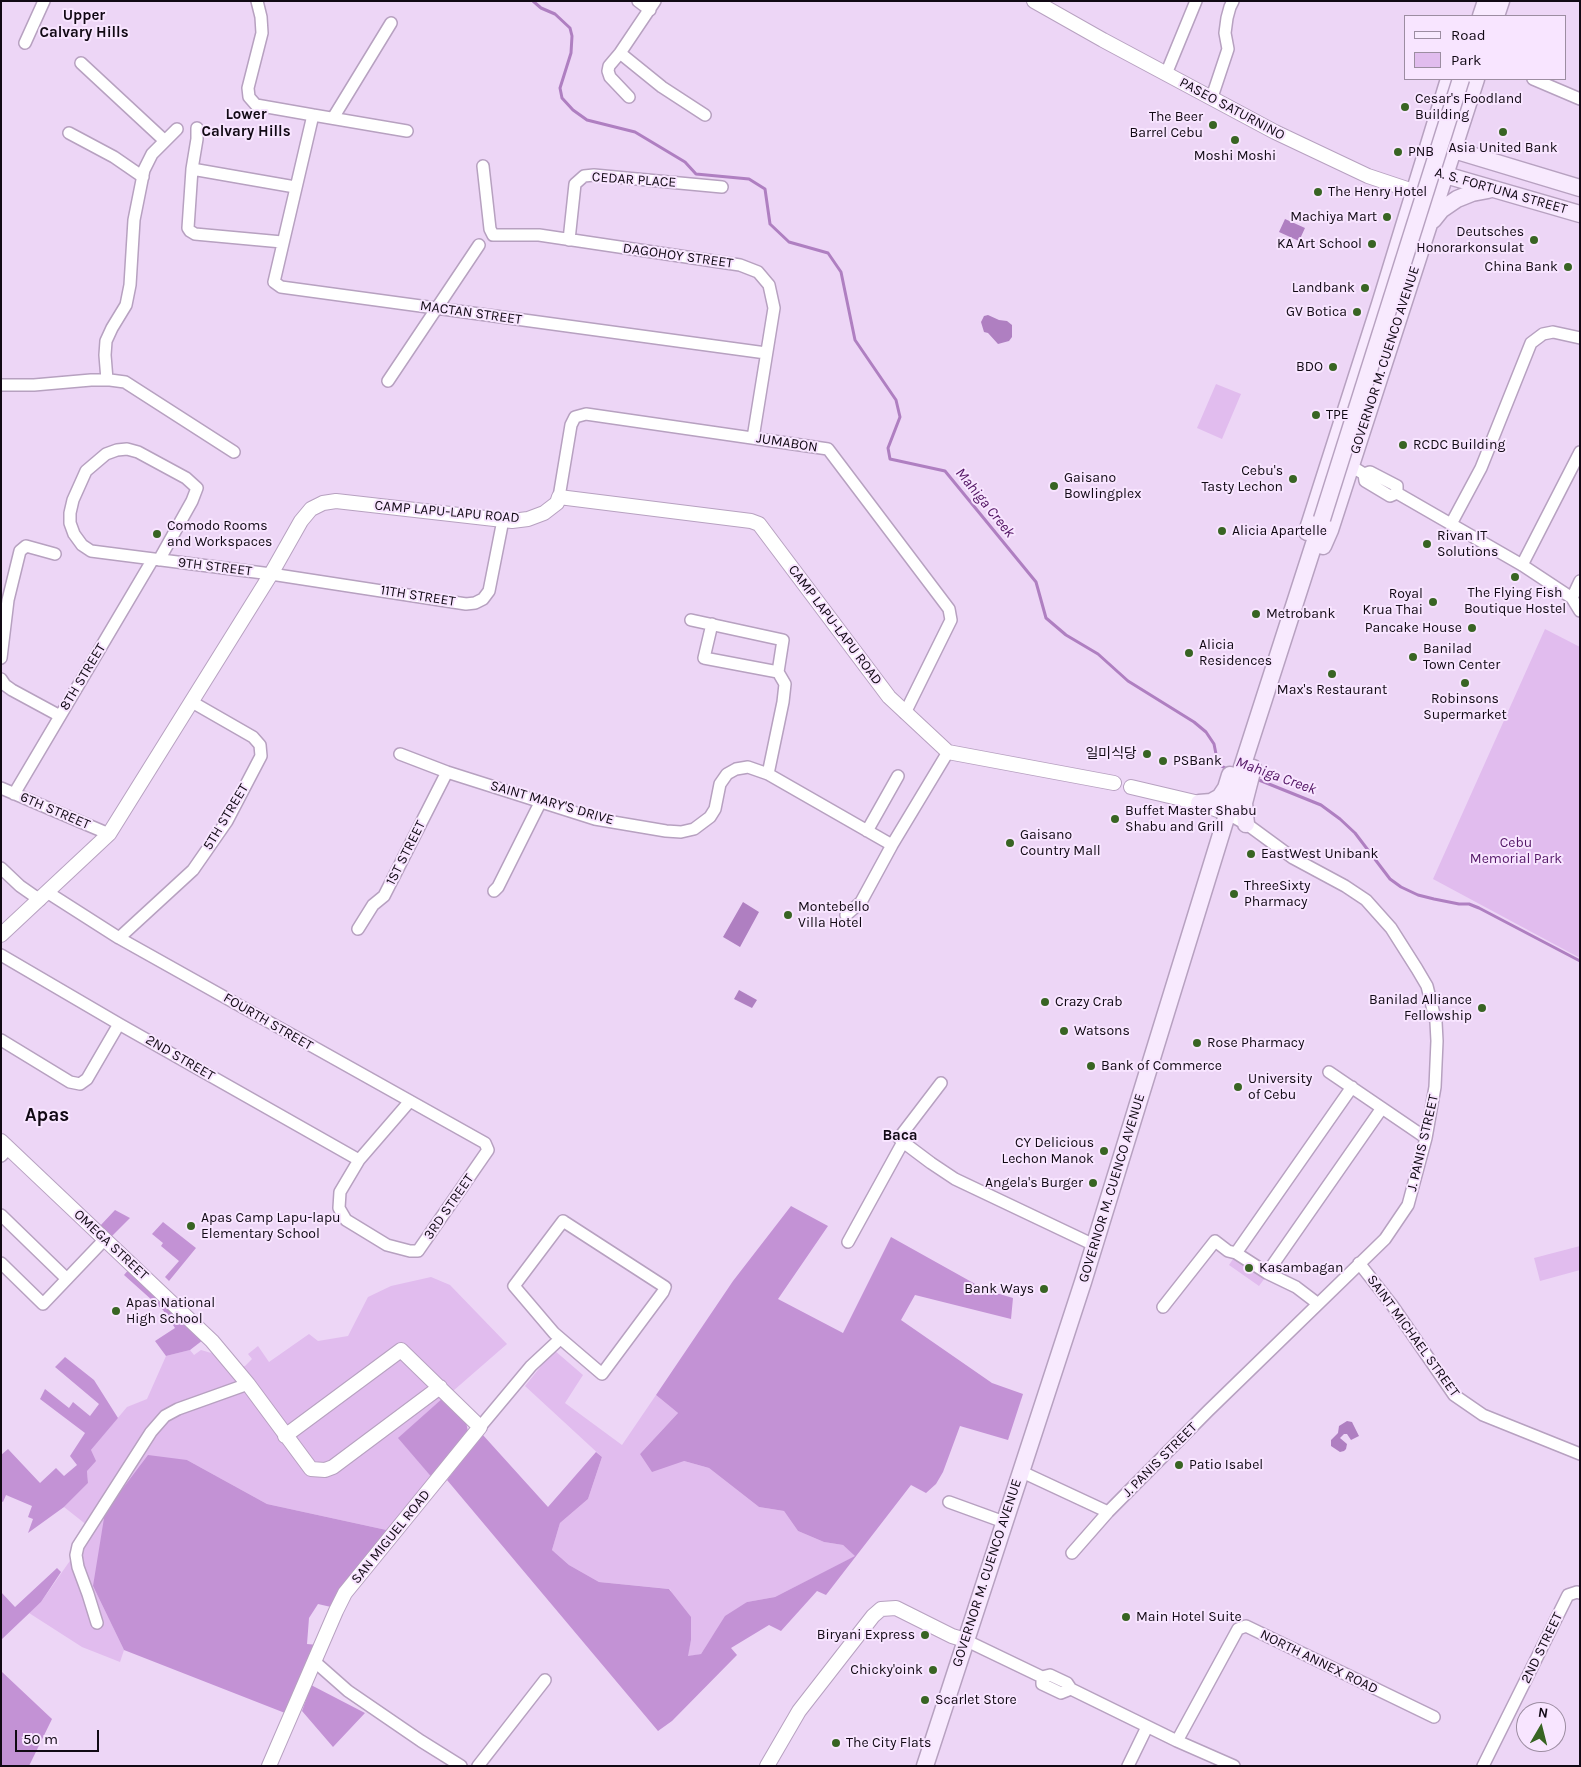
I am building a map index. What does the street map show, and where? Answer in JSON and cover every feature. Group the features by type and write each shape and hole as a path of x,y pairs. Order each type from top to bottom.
{"main road":[{"path":"1470,15 1474,1"},
{"path":"1481,15 1486,1"},
{"path":"1496,15 1501,1"},
{"name":"GOVERNOR M. CUENCO AVENUE","path":"925,1766 1094,1245 1250,743 1461,80"},
{"name":"GOVERNOR M. CUENCO AVENUE","path":"1294,609 1358,470 1389,348 1476,80"},
{"path":"1447,86 1448,98 1455,102 1462,102 1468,99"},
{"name":"GOVERNOR M. CUENCO AVENUE","path":"1294,609 1308,530 1447,86"},
{"name":"A. S. FORTUNA STREET","path":"1430,143 1580,188"},
{"name":"A. S. FORTUNA STREET","path":"1422,168 1580,214"},
{"path":"1428,226 1442,210 1457,199 1472,193 1496,190"},
{"path":"1380,304 1391,301 1399,306 1401,311"},
{"path":"1368,341 1389,348"},
{"path":"1250,743 1273,673"},
{"path":"1199,803 1208,803 1218,799 1224,792 1237,786 1244,803 1246,824"}],"street":[{"path":"25,43 44,1"},
{"path":"257,1 262,33 248,88 250,97 256,105 407,131"},
{"path":"628,97 610,77 608,71 609,66 653,5 638,1"},
{"name":"PASEO SATURNINO","path":"1034,1 1166,74 1308,148 1368,176 1437,199"},
{"path":"1166,74 1196,1"},
{"path":"1212,97 1228,49 1225,33 1227,18 1233,1"},
{"path":"333,118 391,24"},
{"path":"620,53 662,87 705,115"},
{"path":"81,63 165,141"},
{"path":"1545,81 1580,99"},
{"name":"MACTAN STREET","path":"312,115 274,282 281,287 766,353"},
{"path":"197,128 188,228 190,232 282,242"},
{"path":"107,380 104,355 106,341 126,305 130,285 134,220 144,170 152,154 177,129"},
{"path":"69,133 114,157 143,177"},
{"name":"DAGOHOY STREET","path":"483,166 490,230 493,235 539,235 740,265 758,272 769,285 774,308 753,438"},
{"path":"192,169 296,187"},
{"name":"CEDAR PLACE","path":"570,240 576,184 584,176 594,175 722,187"},
{"path":"388,381 479,245"},
{"path":"1451,524 1481,468 1531,343 1543,334 1553,332 1580,338"},
{"path":"1,385 34,385 91,380 125,382 234,452"},
{"name":"JUMABON","path":"559,497 571,425 575,417 586,414 828,449 949,609 951,620 905,713"},
{"name":"9TH STREET","path":"156,559 192,501 197,488 186,478 138,452 127,449 106,454 86,471 73,500 70,524 82,545 91,551 271,574"},
{"path":"1522,565 1580,452"},
{"path":"1358,470 1365,481 1390,496 1397,493 1522,565 1572,598 1580,611"},
{"name":"CAMP LAPU-LAPU ROAD","path":"1,936 110,834 271,574 301,521 311,509 323,503 336,501 512,521 544,514 557,503 559,497 751,521 759,524 889,697 948,752"},
{"name":"11TH STREET","path":"271,574 466,604 475,603 483,599 489,591 502,520"},
{"path":"1,658 8,600 20,551 26,546 55,554"},
{"name":"8TH STREET","path":"14,794 156,559"},
{"path":"1572,598 1580,581"},
{"path":"691,620 783,640 778,672 786,689 768,774"},
{"path":"712,624 704,658 778,672"},
{"path":"1,679 12,690 60,716"},
{"name":"5TH STREET","path":"119,938 193,870 227,821 261,756 260,745 253,737 192,702"},
{"path":"846,914 861,902 892,845 948,752 1114,783"},
{"name":"SAINT MARY'S DRIVE","path":"400,754 447,772 595,819 681,832 694,829 710,817 715,809 720,784 726,774 736,769 748,767 768,774 892,845"},
{"name":"1ST STREET","path":"358,929 373,905 384,896 447,772"},
{"path":"867,831 898,776"},
{"path":"1131,787 1199,803 1228,814"},
{"name":"6TH STREET","path":"1,788 110,834"},
{"path":"494,891 498,887 541,801"},
{"name":"J. PANIS STREET","path":"1072,1553 1108,1512 1317,1303 1385,1239 1408,1205 1413,1193 1426,1138 1435,1087 1438,1041 1436,1022 1427,986 1418,969 1391,928 1366,900 1345,886 1293,858 1246,824 1228,814"},
{"name":"FOURTH STREET","path":"1,868 20,886 43,896 119,938 485,1143 488,1150"},
{"name":"2ND STREET","path":"1,955 359,1160"},
{"path":"1,1040 70,1082 80,1084 87,1079 119,1024"},
{"path":"1330,1072 1426,1138"},
{"path":"941,1083 899,1138 902,1142 955,1179 1094,1245"},
{"path":"1236,1253 1352,1087"},
{"name":"3RD STREET","path":"410,1101 359,1160 340,1192 339,1208 346,1220 387,1245 418,1252 488,1150"},
{"path":"1267,1273 1382,1108"},
{"path":"848,1242 902,1142"},
{"name":"OMEGA STREET","path":"4,1148 105,1239 196,1325 248,1384 311,1469 326,1470 333,1467 440,1388"},
{"path":"1,1215 67,1279"},
{"path":"563,1221 664,1287 663,1292 602,1374 560,1339 514,1286 563,1221"},
{"path":"1,1263 43,1304 105,1239"},
{"path":"1163,1307 1215,1241 1228,1251 1236,1253 1267,1273 1296,1287 1317,1303"},
{"name":"SAINT MICHAEL STREET","path":"1359,1263 1392,1305 1454,1395 1483,1415 1580,1454"},
{"name":"SAN MIGUEL ROAD","path":"269,1766 336,1611 346,1593 531,1366 560,1339"},
{"path":"285,1436 401,1350 480,1427"},
{"path":"97,1623 78,1567 76,1555 78,1546 151,1432 165,1416 178,1409 248,1384"},
{"path":"1020,1471 1108,1512"},
{"path":"949,1502 1004,1522"},
{"name":"2ND STREET","path":"1483,1766 1568,1595 1580,1593"},
{"path":"767,1766 799,1711 873,1616 881,1609 896,1608 1042,1677 1042,1684 1061,1693 1071,1689 1176,1741 1231,1765"},
{"name":"NORTH ANNEX ROAD","path":"1176,1741 1238,1629 1246,1626 1434,1717"},
{"path":"314,1661 348,1691 461,1766"},
{"path":"478,1766 545,1680"},
{"path":"1128,1766 1147,1727"}],"green space":[{"path":"1216,384 1241,394 1222,439 1197,428"},
{"name":"Cebu Memorial Park","path":"1545,629 1580,647 1580,958 1433,879"},
{"path":"1580,1246 1580,1270 1540,1281 1534,1258"},
{"name":"Kasambagan","path":"1239,1250 1270,1271 1259,1286 1229,1265"},
{"path":"431,1277 450,1285 507,1344 399,1438 434,1480 391,1531 267,1504 187,1460 93,1586 124,1650 120,1662 82,1647 29,1613 41,1602 74,1555 88,1526 64,1507 88,1483 87,1471 91,1450 127,1407 147,1399 166,1356 190,1350 194,1355 201,1350 218,1355 230,1369 245,1366 252,1359 248,1354 258,1346 269,1362 309,1334 318,1341 348,1336 368,1297 391,1286"},
{"path":"554,1350 583,1375 565,1403 622,1445 656,1395 678,1413 640,1454 684,1461 709,1468 759,1507 784,1511 798,1531 824,1542 843,1545 856,1556 775,1597 747,1602 712,1637 701,1654 687,1657 691,1640 670,1589 599,1582 569,1565 552,1550 560,1523 588,1499 602,1457 525,1386"}],"shaded area":[{"path":"1285,219 1305,228 1299,241 1279,232"},
{"path":"988,315 1007,321 1012,325 1012,337 1009,341 998,344 988,333 984,332 981,322 984,316"},
{"path":"743,902 759,912 740,947 723,937"},
{"path":"739,990 757,1000 752,1008 734,999"},
{"path":"791,1206 828,1226 778,1299 843,1333 891,1237 986,1290 1013,1298 1011,1319 915,1295 901,1320 992,1383 1023,1394 1008,1440 960,1426 943,1472 936,1484 926,1493 911,1485 826,1595 817,1591 781,1631 769,1625 731,1648 737,1655 672,1721 658,1731 447,1480 482,1434 548,1507 596,1452 602,1457 588,1499 560,1523 552,1550 569,1565 599,1582 669,1589 691,1617 691,1640 688,1656 701,1654 725,1616 747,1602 775,1597 855,1556 843,1545 824,1542 798,1531 784,1511 759,1507 709,1468 684,1461 652,1472 640,1454 678,1413 656,1395 733,1281"},
{"path":"115,1210 130,1218 111,1237 99,1227"},
{"path":"163,1222 196,1248 169,1281 165,1277 179,1261 161,1246 163,1243 152,1234"},
{"path":"130,1268 203,1340 190,1350 166,1356 155,1341 175,1328 163,1310 124,1275"},
{"path":"65,1357 94,1380 118,1418 91,1450 96,1461 87,1471 88,1483 64,1507 28,1533 33,1519 28,1517 32,1506 6,1495 3,1502 1,1501 1,1455 8,1449 40,1483 56,1468 64,1476 77,1465 70,1456 85,1433 40,1399 45,1389 69,1408 73,1402 90,1416 99,1404 55,1367"},
{"path":"443,1398 466,1422 469,1436 434,1480 398,1438"},
{"path":"1347,1421 1352,1422 1359,1436 1351,1440 1347,1434 1344,1434 1340,1438 1347,1444 1346,1449 1340,1452 1331,1446 1331,1440 1338,1433 1339,1426"},
{"path":"148,1455 187,1460 267,1504 391,1531 331,1607 318,1604 309,1618 307,1644 318,1645 285,1713 124,1650 93,1586 105,1512"},
{"path":"57,1568 61,1572 41,1602 1,1640 1,1592 15,1607"},
{"path":"1,1671 52,1719 29,1766 1,1766"},
{"path":"311,1685 365,1713 333,1747 302,1711"}],"waterway":[{"name":"Mahiga Creek","path":"533,1 541,8 555,14 570,28 572,36 571,53 560,88 562,98 573,110 587,120 635,132 685,162 696,174 749,179 765,189 770,224 789,242 828,253 841,272 855,340 896,400 900,417 888,448 890,459 945,471 1036,582 1046,618 1066,635 1098,654 1128,681 1194,722 1206,732 1214,744 1218,764 1227,769"},
{"name":"Mahiga Creek","path":"1254,778 1321,805 1340,819 1355,833 1390,879 1401,887 1418,895 1459,904 1469,904 1479,908 1580,961"}],"place":[{"name":"Cesar's Foodland Building","path":"1405,107"},
{"name":"The Beer Barrel Cebu","path":"1213,125"},
{"name":"Asia United Bank","path":"1503,132"},
{"name":"Moshi Moshi","path":"1235,140"},
{"name":"PNB","path":"1398,152"},
{"name":"The Henry Hotel","path":"1318,192"},
{"name":"Machiya Mart","path":"1387,217"},
{"name":"Deutsches Honorarkonsulat","path":"1534,240"},
{"name":"KA Art School","path":"1372,244"},
{"name":"China Bank","path":"1568,267"},
{"name":"Landbank","path":"1365,288"},
{"name":"GV Botica","path":"1357,312"},
{"name":"BDO","path":"1333,367"},
{"name":"TPE","path":"1316,415"},
{"name":"RCDC Building","path":"1403,445"},
{"name":"Cebu's Tasty Lechon","path":"1293,479"},
{"name":"Gaisano Bowlingplex","path":"1054,486"},
{"name":"Alicia Apartelle","path":"1222,531"},
{"name":"Comodo Rooms and Workspaces","path":"157,534"},
{"name":"Rivan IT Solutions","path":"1427,544"},
{"name":"The Flying Fish Boutique Hostel","path":"1515,577"},
{"name":"Royal Krua Thai","path":"1433,602"},
{"name":"Metrobank","path":"1256,614"},
{"name":"Pancake House","path":"1472,628"},
{"name":"Alicia Residences","path":"1189,653"},
{"name":"Banilad Town Center","path":"1413,657"},
{"name":"Max's Restaurant","path":"1332,674"},
{"name":"Robinsons Supermarket","path":"1465,683"},
{"name":"일미식당","path":"1147,754"},
{"name":"PSBank","path":"1163,761"},
{"name":"Buffet Master Shabu Shabu and Grill","path":"1115,819"},
{"name":"Gaisano Country Mall","path":"1010,843"},
{"name":"EastWest Unibank","path":"1251,854"},
{"name":"ThreeSixty Pharmacy","path":"1234,894"},
{"name":"Montebello Villa Hotel","path":"788,915"},
{"name":"Crazy Crab","path":"1045,1002"},
{"name":"Banilad Alliance Fellowship","path":"1482,1008"},
{"name":"Watsons","path":"1064,1031"},
{"name":"Rose Pharmacy","path":"1197,1043"},
{"name":"Bank of Commerce","path":"1091,1066"},
{"name":"University of Cebu","path":"1238,1087"},
{"name":"CY Delicious Lechon Manok","path":"1104,1151"},
{"name":"Angela's Burger","path":"1093,1183"},
{"name":"Apas Camp Lapu-lapu Elementary School","path":"191,1226"},
{"name":"Kasambagan","path":"1249,1268"},
{"name":"Bank Ways","path":"1044,1289"},
{"name":"Apas National High School","path":"116,1311"},
{"name":"Patio Isabel","path":"1179,1465"},
{"name":"Main Hotel Suite","path":"1126,1617"},
{"name":"Biryani Express","path":"925,1635"},
{"name":"Chicky'oink","path":"933,1670"},
{"name":"Scarlet Store","path":"925,1700"},
{"name":"The City Flats","path":"836,1743"}],"district":[{"name":"Upper Calvary Hills","path":"84,24"},
{"name":"Lower Calvary Hills","path":"246,124"},
{"name":"Apas","path":"47,1116"},
{"name":"Baca","path":"900,1136"}]}
